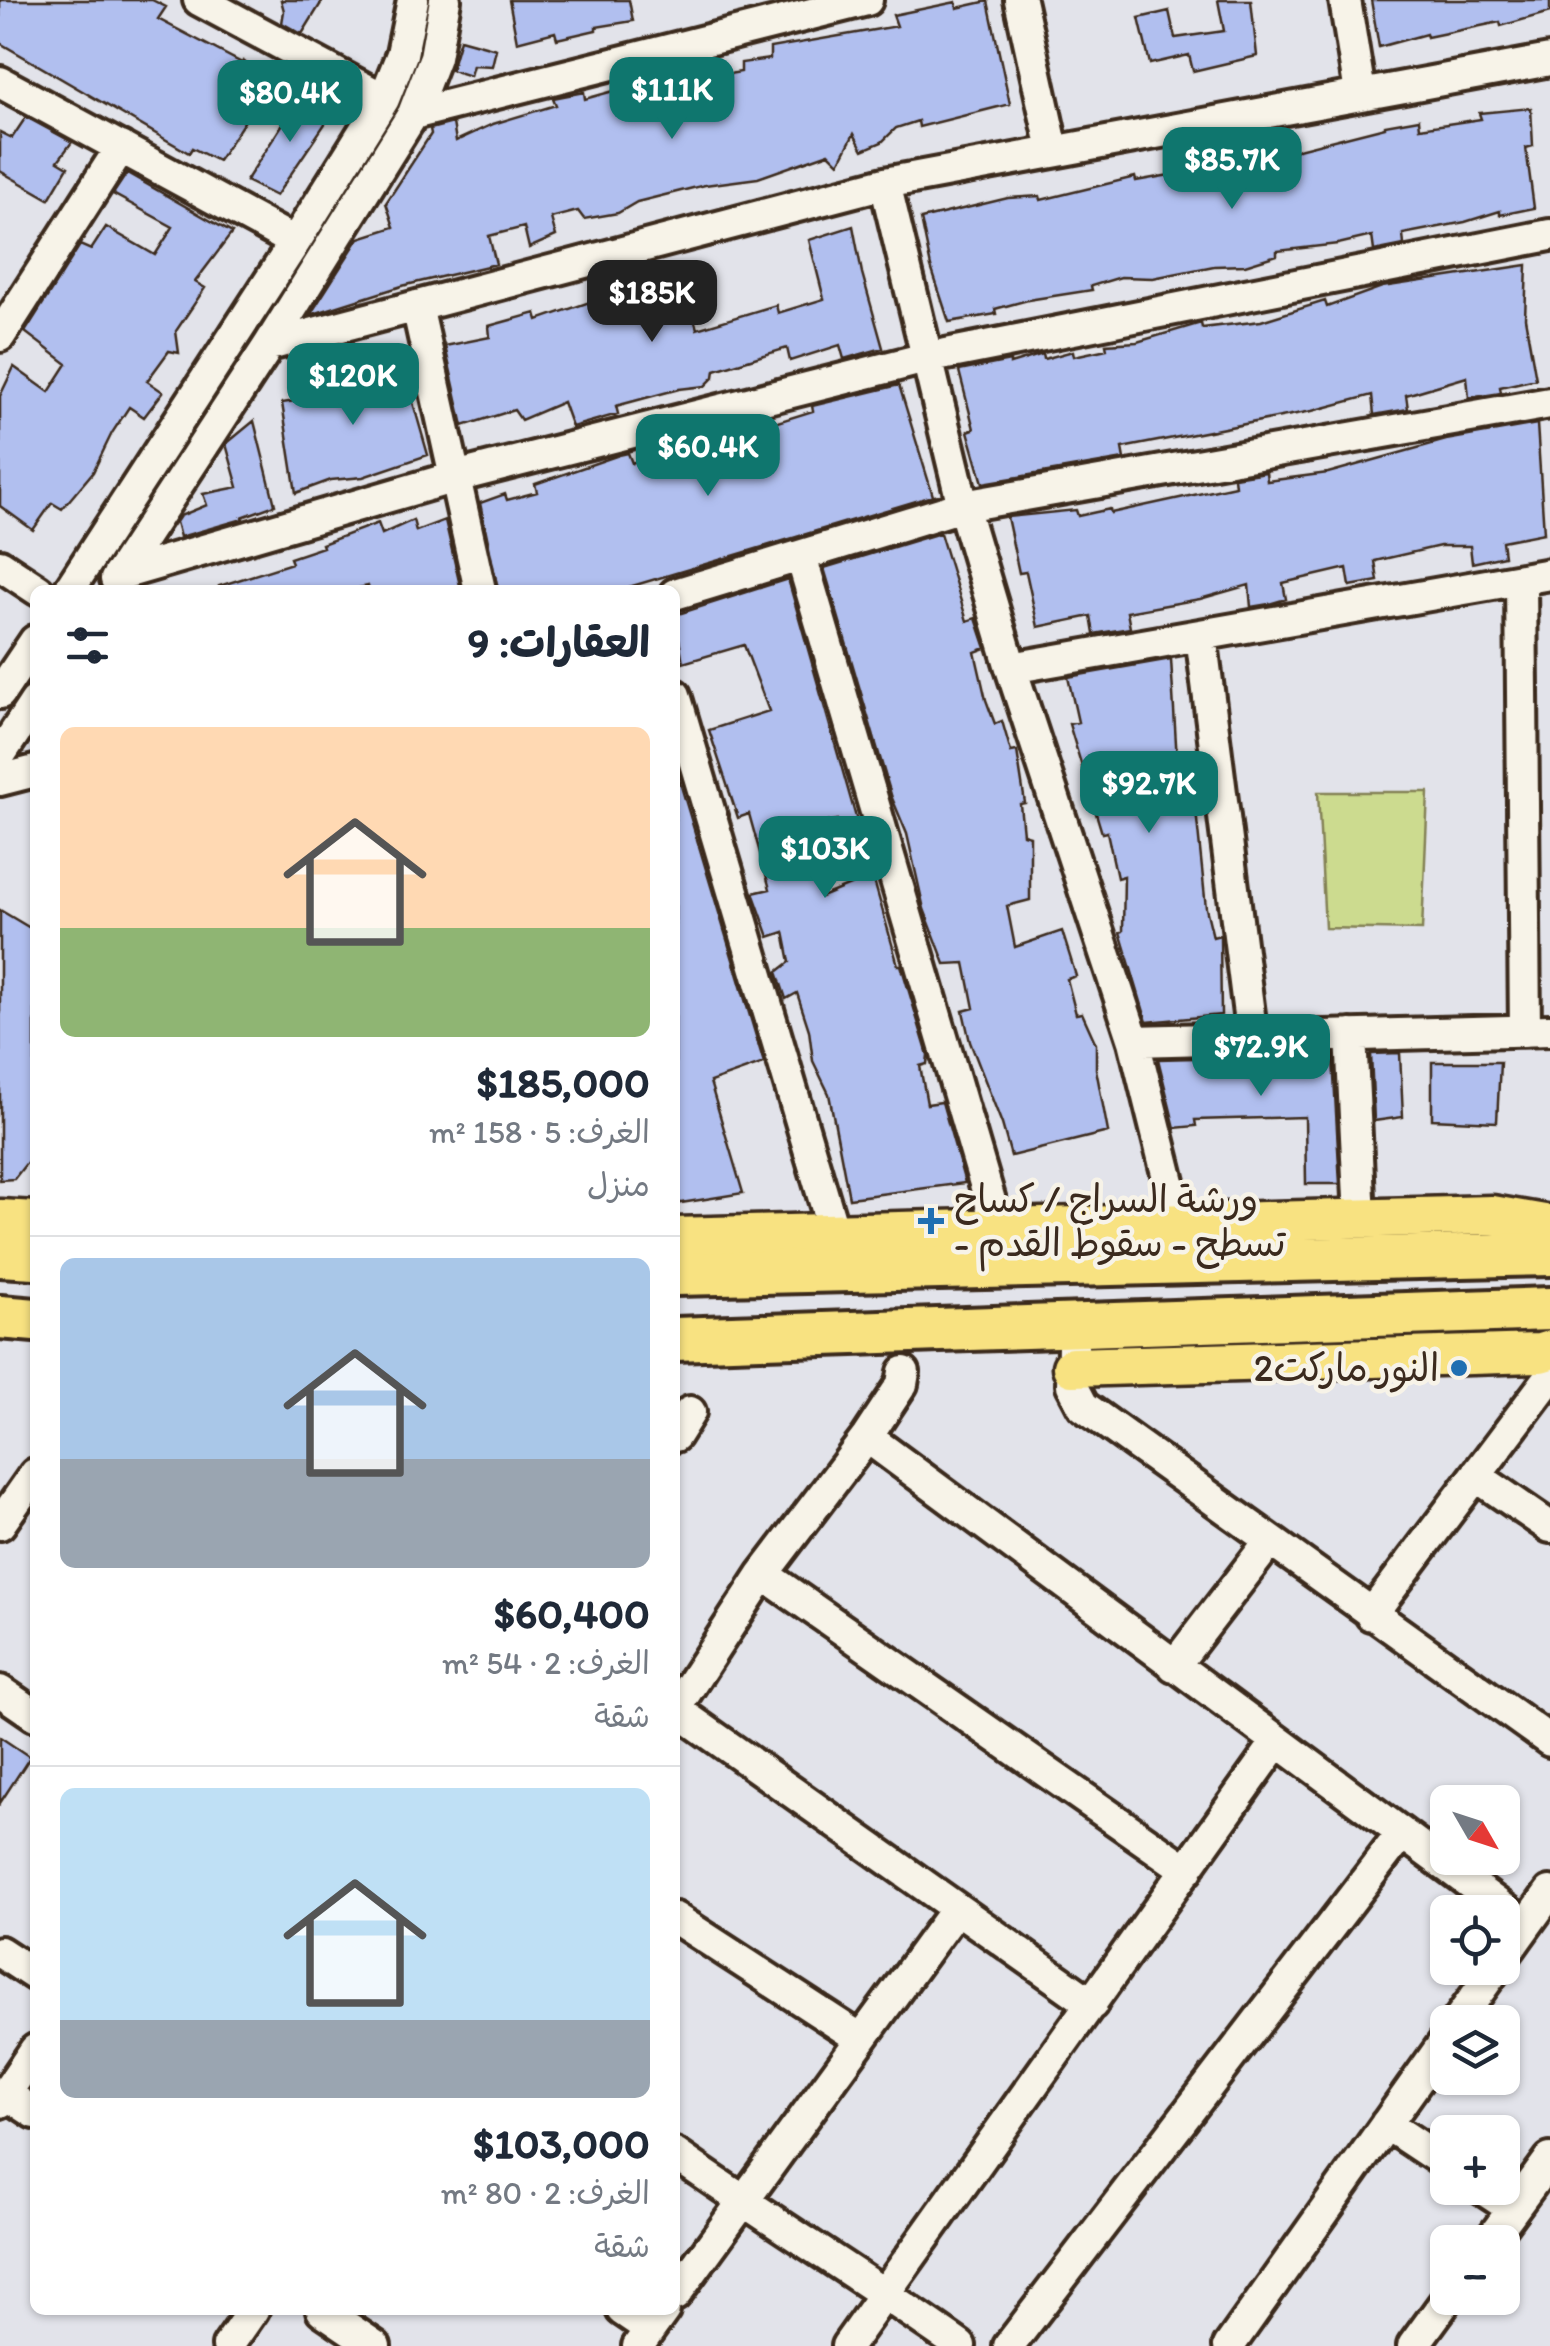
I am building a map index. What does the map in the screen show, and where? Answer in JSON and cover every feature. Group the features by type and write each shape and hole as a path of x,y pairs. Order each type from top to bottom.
{"highway":[{"path":"0,1254 30,1256"},
{"path":"680,1274 1550,1254"},
{"path":"680,1339 1072,1346 1550,1309"},
{"path":"0,1317 30,1320"}],"main road":[{"path":"680,1237 1492,1215 1550,1225"},
{"path":"0,1218 30,1221"},
{"path":"1072,1346 1540,1353 1550,1350"}],"street":[{"path":"199,0 384,99"},
{"path":"71,585 384,99 402,54 413,0"},
{"path":"114,582 413,114 435,57 445,0"},
{"path":"1020,0 1053,150"},
{"path":"1345,0 1360,93"},
{"path":"413,114 856,1"},
{"path":"269,344 885,183 1550,60"},
{"path":"0,82 294,242"},
{"path":"0,336 121,147"},
{"path":"885,183 964,506 1011,668 1134,1042 1179,1222"},
{"path":"114,582 455,477 926,358 1550,236"},
{"path":"417,306 479,585"},
{"path":"680,592 964,506 1550,403"},
{"path":"167,438 196,456"},
{"path":"801,556 998,1228"},
{"path":"0,565 30,585"},
{"path":"1011,668 1535,576 1537,1030 1134,1042"},
{"path":"1201,635 1252,1038"},
{"path":"0,693 30,648"},
{"path":"0,755 30,710"},
{"path":"684,749 834,1233"},
{"path":"0,780 30,772"},
{"path":"1351,1036 1360,1218"},
{"path":"1492,1215 1550,1213"},
{"path":"1072,1346 1074,1393 1083,1406 1550,1741"},
{"path":"680,1701 763,1574 867,1438 902,1384 904,1372"},
{"path":"1371,1614 1550,1377"},
{"path":"867,1438 1526,1925"},
{"path":"1476,1476 1550,1527"},
{"path":"0,1524 30,1481"},
{"path":"1174,1666 1270,1541"},
{"path":"763,1574 1186,1870"},
{"path":"0,1690 30,1711"},
{"path":"680,1713 1092,2004"},
{"path":"847,2346 1277,1742"},
{"path":"1009,2346 1402,1834"},
{"path":"1520,1934 1550,1892"},
{"path":"680,2288 956,1909"},
{"path":"680,1921 861,2040"},
{"path":"0,1952 30,1971"},
{"path":"30,2058 3,2098 30,2111"},
{"path":"1229,2346 1430,2062"},
{"path":"1386,2124 1430,2153"},
{"path":"680,2158 960,2346"},
{"path":"1501,2225 1550,2159"},
{"path":"1507,2205 1513,2209"},
{"path":"228,2346 250,2315"},
{"path":"329,2315 375,2346"},
{"path":"1412,2346 1435,2315"}],"green space":[{"path":"1318,792 1428,792 1422,930 1325,928"}],"building":[{"path":"0,0 152,0 166,7 158,19 243,61 272,80 218,161 192,148 189,153 0,43"},
{"path":"281,0 323,0 302,34 282,23"},
{"path":"509,0 629,0 633,21 557,39 555,32 517,42"},
{"path":"1218,0 1251,0 1257,56 1193,71 1189,55 1150,64 1139,18 1169,11 1175,38 1224,31"},
{"path":"1371,0 1550,0 1550,12 1501,26 1500,22 1427,37 1426,34 1379,47"},
{"path":"988,1 1010,104 919,127 918,121 896,128 882,142 863,150 854,134 839,163 829,153 758,178 705,185 637,202 618,213 584,219 578,211 551,218 556,236 529,248 524,227 489,236 496,264 402,286 310,315 359,238 394,227 386,203 431,134 430,129 453,123 456,141 493,124 556,105 553,98 584,92 585,99 617,90 619,99 649,93 650,99 705,78 741,72 741,63 770,59 770,48 897,26 893,15 956,2 957,8"},
{"path":"460,39 496,49 492,66 473,65 470,76 451,70"},
{"path":"302,94 333,112 276,196 246,181"},
{"path":"1531,108 1533,146 1526,148 1534,208 1500,215 1500,211 1403,234 1404,245 1374,251 1372,236 1277,251 1277,255 1245,265 1214,266 1153,278 1121,277 1091,286 1092,290 1028,300 995,309 996,314 949,322 931,267 921,219 1008,198 1040,196 1041,200 1135,177 1136,181 1259,159 1385,125 1419,119 1420,128 1481,119 1479,113"},
{"path":"26,117 72,142 58,161 68,167 49,199 0,171 0,132 12,138"},
{"path":"127,173 232,233 195,282 205,288 176,331 179,353 169,351 147,381 163,392 144,417 129,407 93,472 62,509 52,503 33,530 0,506 0,396 14,367 49,392 67,364 25,332 80,245 91,250 106,227 155,255 173,227 113,194"},
{"path":"853,226 883,348 844,359 840,345 790,361 787,348 715,370 705,386 616,406 618,414 572,427 563,402 521,420 514,410 463,426 445,346 490,337 489,326 536,313 538,320 630,288 633,297 684,282 697,329 776,305 778,313 824,299 809,240"},
{"path":"1527,265 1525,318 1536,379 1500,387 1501,393 1469,398 1467,377 1406,395 1408,409 1374,415 1372,395 1312,411 1122,448 1124,459 983,483 968,431 974,429 959,371 1010,364 1043,354 1044,359 1073,351 1074,356 1107,349 1106,344 1137,342 1201,323 1202,328 1261,321 1325,301 1327,307 1382,287"},
{"path":"401,361 428,455 363,477 331,480 296,493 282,403 309,399 311,388"},
{"path":"899,385 933,496 636,585 497,585 480,503 505,494 507,500 537,492 535,484 619,455 628,453 632,463 677,441 723,439 813,411 812,406"},
{"path":"254,421 275,505 243,519 180,537 176,522 180,516 207,505 203,494 238,487 226,444"},
{"path":"1537,424 1544,533 1502,541 1504,556 1472,563 1470,546 1440,546 1375,561 1378,581 1350,586 1347,568 1283,583 1286,599 1251,607 1249,585 1200,599 1127,612 1130,628 1094,634 1091,616 1038,627 1026,572 1019,573 1007,517 1076,510 1078,516 1110,509 1111,513 1235,486 1234,477 1266,472 1267,481 1328,473 1446,440"},
{"path":"413,520 416,531 445,520 460,585 222,585 292,563 290,558 378,523 382,534"},
{"path":"940,533 967,621 976,618 986,648 975,652 986,700 995,724 1002,721 1011,752 1017,751 1025,803 1020,804 1023,834 1030,836 1030,900 1007,906 1015,947 1062,931 1076,976 1067,979 1076,1014 1082,1013 1096,1044 1096,1069 1108,1132 1011,1156 970,1042 963,1011 974,1008 965,963 945,964 924,909 907,834 892,798 824,568"},
{"path":"788,579 898,965 928,1055 927,1064 920,1066 927,1104 942,1102 965,1183 849,1198 829,1094 813,1061 809,1030 797,993 786,999 777,972 790,962 784,932 769,937 753,893 770,889 749,814 738,818 709,730 769,711 744,645 683,663 680,613","holes":["837,820 855,883 821,897 793,830"]},
{"path":"1171,659 1178,778 1189,812 1196,810 1206,908 1213,937 1220,935 1221,1015 1147,1022 1120,932 1124,876 1117,878 1107,832 1102,833 1069,724 1078,722 1068,677"},
{"path":"680,783 764,1063 710,1082 743,1193 680,1203"},
{"path":"0,910 30,928 30,1158 14,1179 0,1180"},
{"path":"1400,1053 1403,1117 1374,1121 1371,1054"},
{"path":"1311,1055 1310,1062 1333,1058 1340,1184 1306,1184 1305,1117 1195,1120 1196,1126 1175,1128 1158,1059"},
{"path":"1432,1062 1500,1062 1497,1122 1432,1119"},
{"path":"0,1737 30,1757 0,1803"}],"place":[{"name":"ورشة السراج / كساح - تسطح - سقوط القدم","path":"931,1221"},
{"name":"النور ماركت2","path":"1459,1368"}]}
